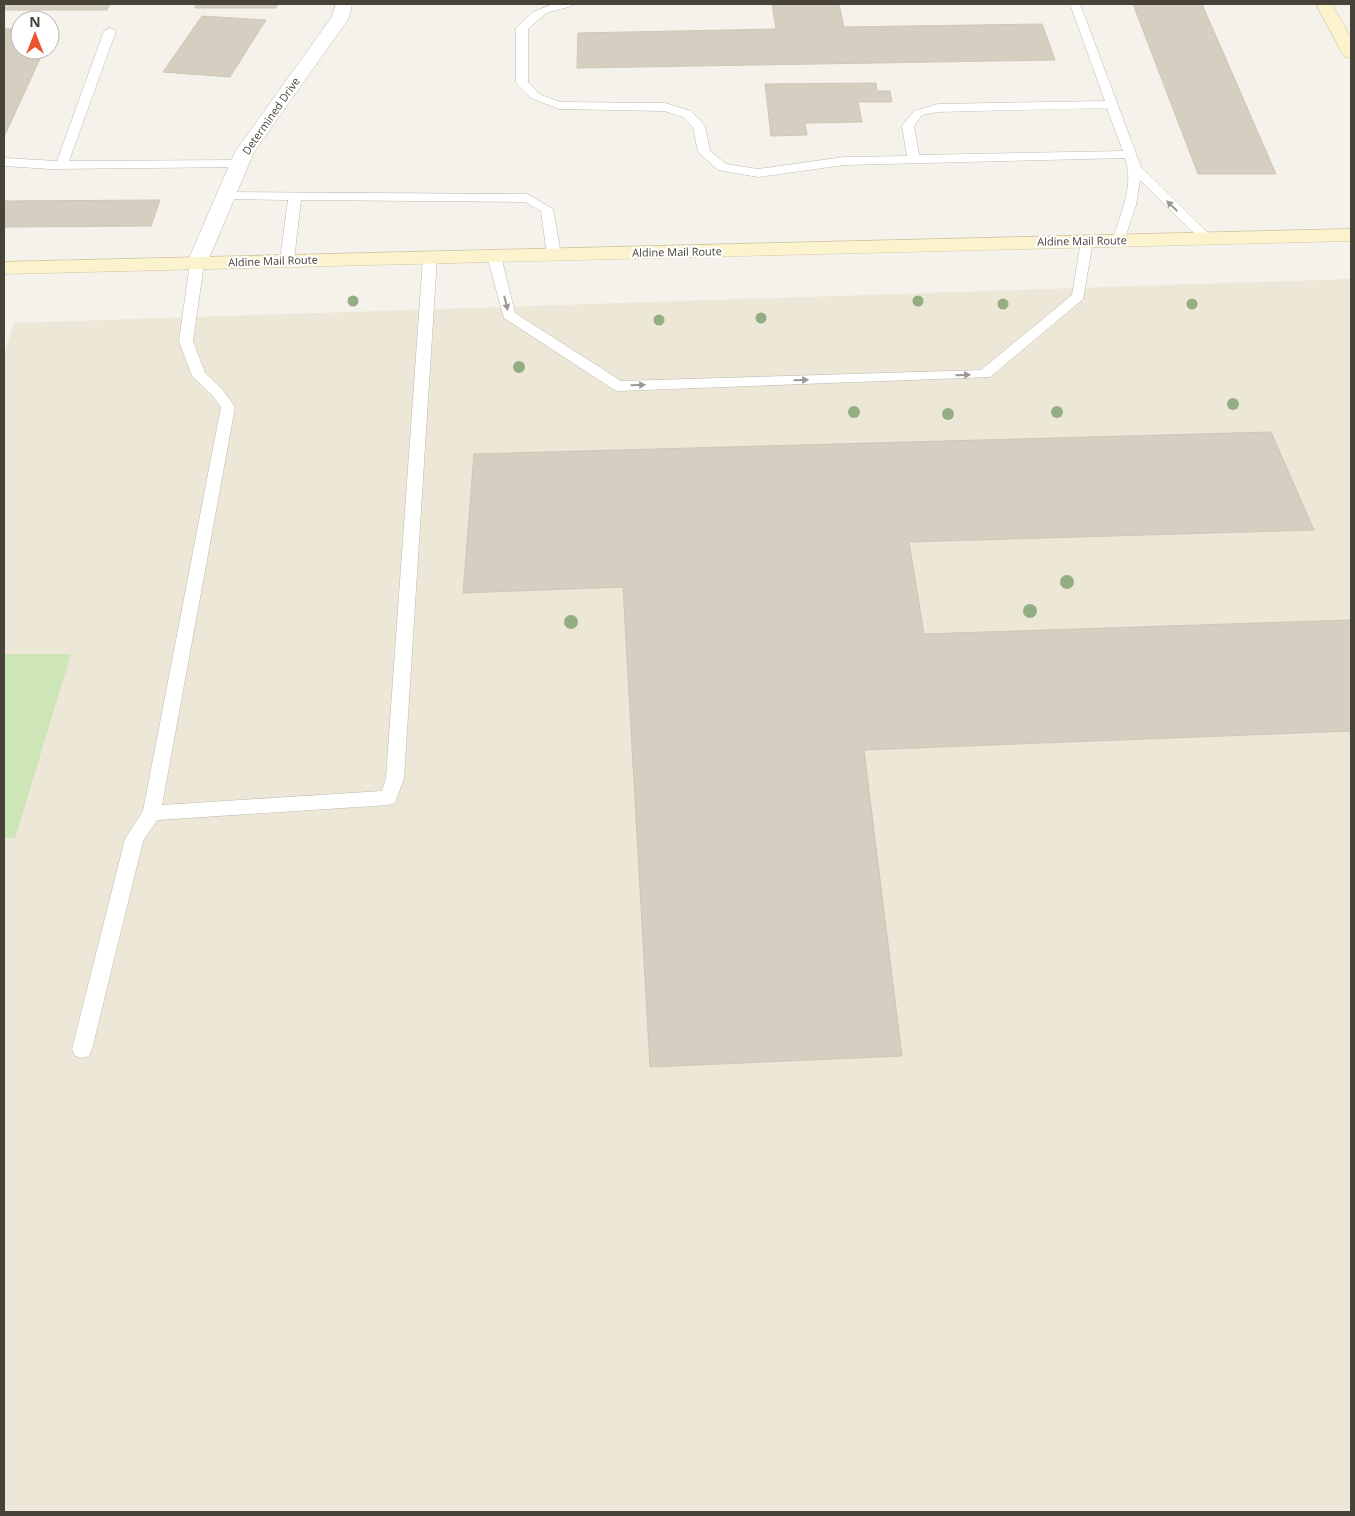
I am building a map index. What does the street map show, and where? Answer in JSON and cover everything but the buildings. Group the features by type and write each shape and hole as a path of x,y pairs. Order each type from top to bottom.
{"main road":[{"path":"1324,4 1351,52"},
{"name":"Aldine Mail Route","path":"4,268 1351,235"}],"street":[{"name":"Determined Drive","path":"196,263 245,152 340,18 344,4"}],"lane":[{"path":"568,4 544,6 522,28 522,83 535,96 559,105 665,107 687,114 699,126 704,152 722,167 758,173 844,161 1130,154"},
{"path":"1075,4 1135,168 1171,205 1208,238"},
{"path":"62,165 110,31"},
{"path":"914,159 908,126 918,113 924,111 938,108 1111,104"},
{"path":"4,162 62,165 240,164"},
{"path":"1118,241 1130,205 1135,168"},
{"path":"225,196 295,198 527,198 547,209 554,255"},
{"path":"287,260 295,198"},
{"path":"494,256 509,315 618,386 985,374 1078,296 1087,241"},
{"path":"152,813 389,798 396,778 430,258"},
{"path":"82,1049 134,839 152,813 228,407 217,392 199,376 194,368 186,341 196,263"}],"shaded area":[{"path":"1351,279 1351,1512 4,1512 4,353 14,323"}],"green space":[{"path":"4,654 71,654 15,838 4,838"}]}
